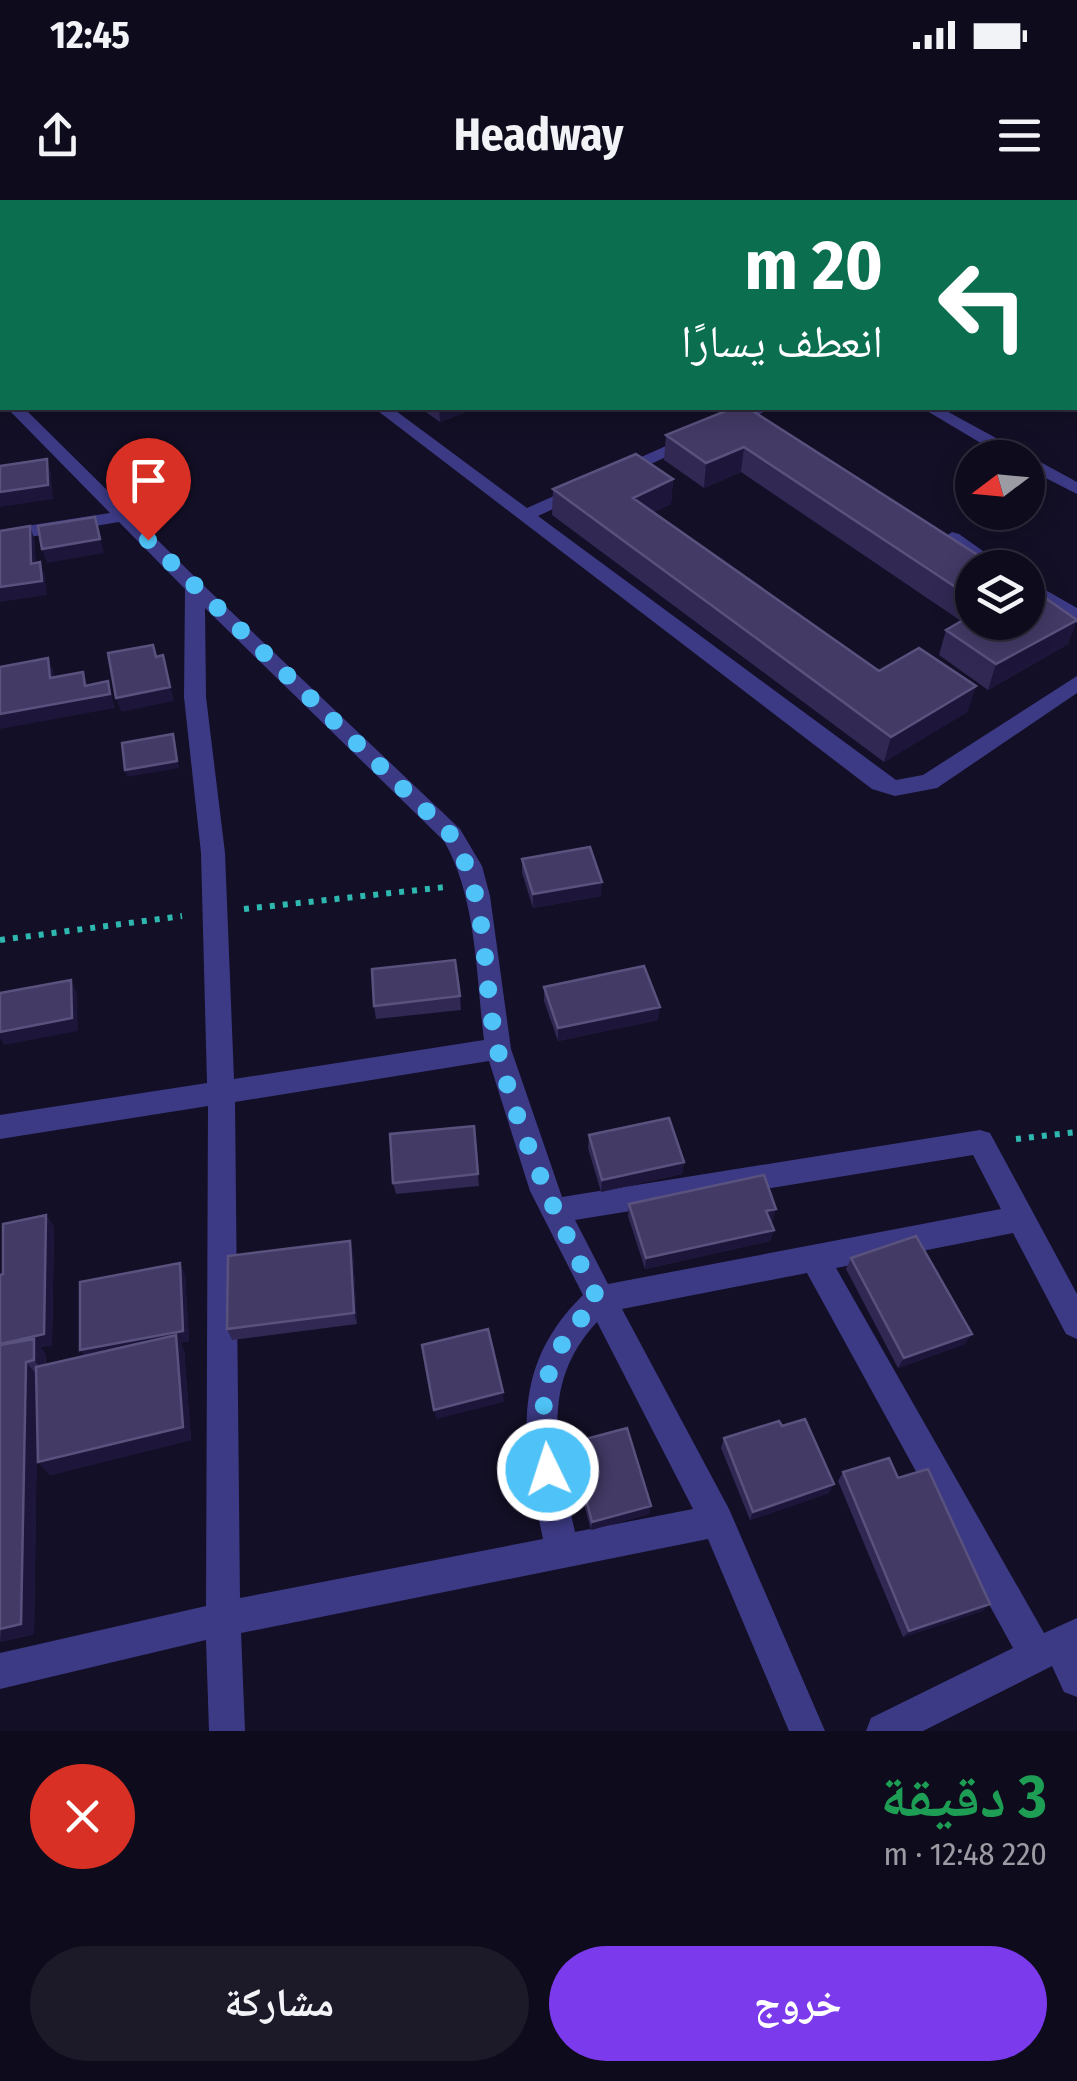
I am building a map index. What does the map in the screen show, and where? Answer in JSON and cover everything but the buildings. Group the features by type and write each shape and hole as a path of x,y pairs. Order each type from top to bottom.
{"street":[{"path":"17,410 452,836 475,884 498,1049 553,1210 717,1521 807,1731"},
{"path":"385,410 880,783 896,788 929,782 1077,683"},
{"path":"934,410 988,440"},
{"path":"524,516 756,413"},
{"path":"1045,471 1077,489"},
{"path":"0,536 124,516"},
{"path":"932,526 970,550"},
{"path":"195,588 195,697 216,912 221,1091 223,1619 228,1731"},
{"path":"1045,596 1077,616"},
{"path":"0,1127 498,1049"},
{"path":"553,1210 980,1142 1077,1324"},
{"path":"562,1551 544,1441 544,1398 550,1363 566,1332 598,1300 1018,1219"},
{"path":"814,1257 1077,1679"},
{"path":"0,1671 223,1619 717,1521"},
{"path":"891,1730 1058,1645"}],"path":[{"path":"0,940 475,884"},
{"path":"980,1142 1077,1132"}],"route":[{"path":"148,540 452,836 470,866 478,896 498,1049 544,1191 598,1300 566,1332 550,1363 544,1398 548,1470"}]}
